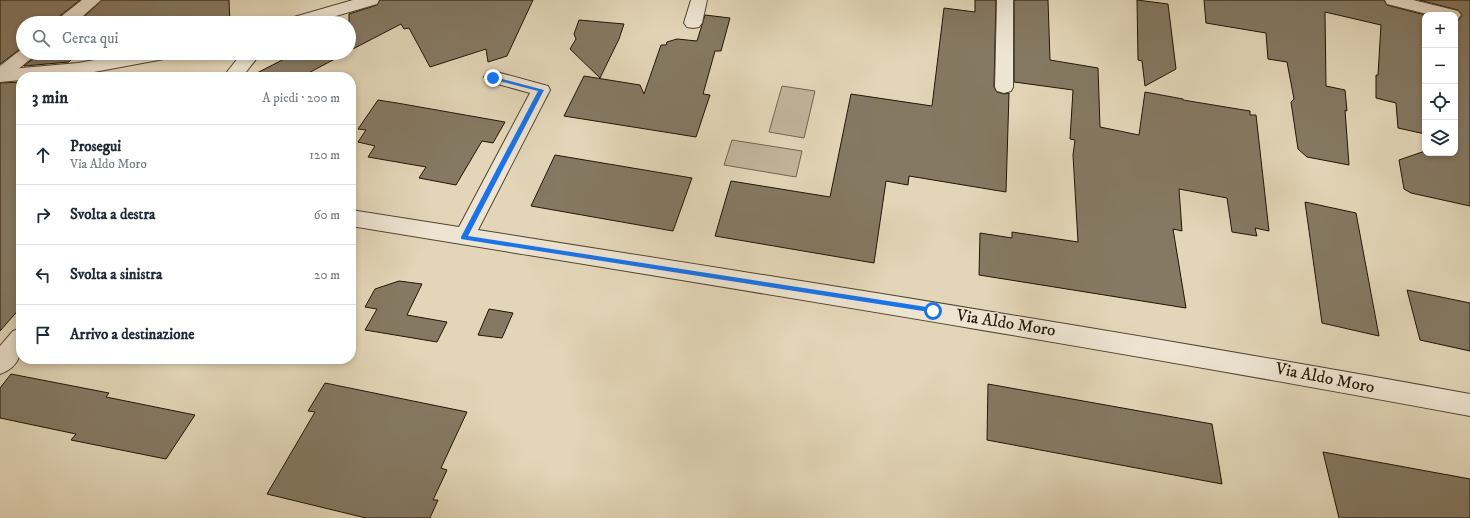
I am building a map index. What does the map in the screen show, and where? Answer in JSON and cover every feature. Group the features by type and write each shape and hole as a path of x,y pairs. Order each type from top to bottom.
{"street":[{"path":"73,16 93,0"},
{"path":"316,16 370,0"},
{"path":"693,23 699,0"},
{"path":"1004,87 1005,0"},
{"path":"1393,0 1442,12"},
{"path":"1458,16 1470,20"},
{"path":"0,76 19,60"},
{"path":"45,72 78,69 126,60"},
{"path":"236,72 246,60"},
{"path":"0,76 16,75"},
{"path":"464,237 541,90 493,78"},
{"name":"Via Aldo Moro","path":"356,219 1247,364 1470,405"},
{"path":"0,363 16,344"}],"shaded area":[{"path":"782,86 815,91 804,138 769,132"},
{"path":"732,140 802,151 796,177 724,165"}],"building":[{"path":"0,0 80,0 60,16 16,16 16,52 0,64"},
{"path":"102,0 229,0 230,16 85,16"},
{"path":"380,0 533,0 507,56 488,62 486,49 430,67 409,28 404,29 401,24 356,47 356,16 349,16 349,14 377,5"},
{"path":"975,0 996,0 994,87 997,92 1004,94 1009,93 1006,192 909,176 908,185 886,181 874,263 715,236 731,181 830,197 851,94 932,106 944,8 975,12"},
{"path":"1014,0 1048,0 1050,60 1098,68 1100,127 1139,135 1145,92 1250,111 1250,115 1256,115 1269,231 1255,228 1257,236 1232,232 1227,198 1179,189 1182,231 1173,229 1186,308 979,275 980,233 1012,238 1012,232 1078,242 1073,155 1075,140 1070,139 1073,90 1014,82"},
{"path":"1137,0 1168,4 1176,69 1145,86 1142,61 1138,60"},
{"path":"1204,0 1384,0 1387,5 1422,14 1422,133 1398,128 1396,103 1376,98 1376,75 1378,75 1381,25 1325,12 1326,86 1345,90 1349,165 1307,157 1298,149 1291,102 1294,99 1287,62 1268,59 1266,33 1206,23"},
{"path":"1419,0 1470,0 1470,206 1411,193 1404,189 1399,160 1422,152 1422,156 1458,156 1458,20 1462,15 1458,10"},
{"path":"705,15 730,18 721,51 715,51 703,94 710,95 696,137 564,116 584,76 640,85 644,94 661,45 666,45 667,42 677,39 697,41"},
{"path":"579,20 624,24 619,39 600,78 570,49 576,39 574,34"},
{"path":"32,60 71,60 69,62 24,66"},
{"path":"282,60 333,60 310,72 259,72"},
{"path":"16,82 16,313 0,331 0,83"},
{"path":"378,100 505,122 493,143 482,141 456,185 419,178 426,167 368,157 375,146 358,142 366,130 358,129"},
{"path":"555,155 692,178 673,231 531,206"},
{"path":"1305,202 1356,213 1379,336 1322,323"},
{"path":"399,281 422,284 407,315 447,322 437,342 365,330 377,309 365,307 375,289"},
{"path":"1407,290 1470,303 1470,351 1420,340"},
{"path":"489,309 513,313 502,338 478,335"},
{"path":"11,374 109,393 106,397 195,415 166,459 71,440 76,434 0,418 0,388"},
{"path":"325,383 467,412 441,468 447,470 433,500 438,500 430,518 366,518 267,494 315,412 308,411"},
{"path":"988,384 1212,424 1222,484 987,440"},
{"path":"1323,452 1470,479 1470,518 1339,518"}],"route":[{"path":"493,78 541,90 464,237 933,311"}]}
